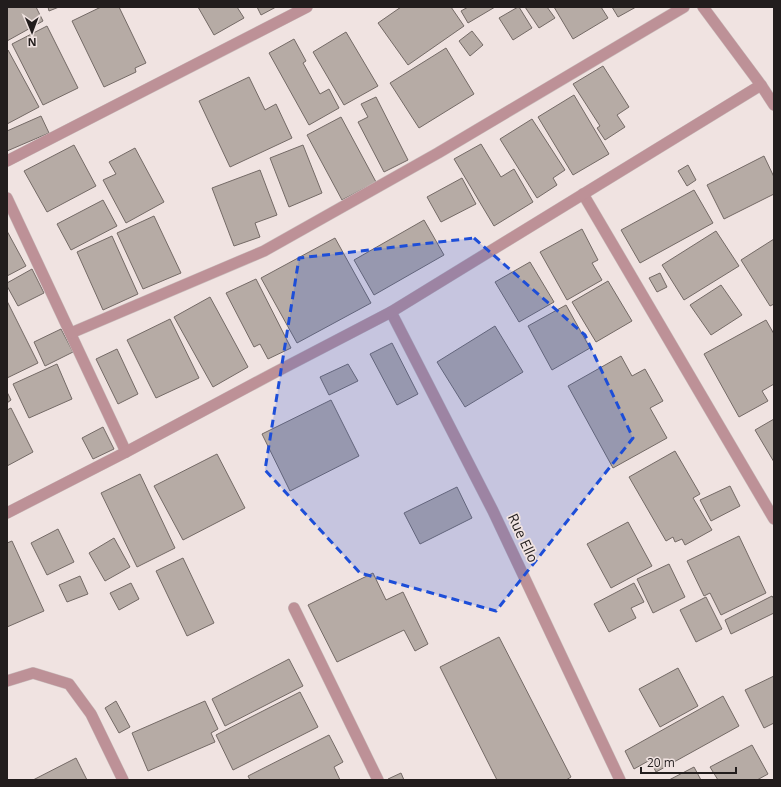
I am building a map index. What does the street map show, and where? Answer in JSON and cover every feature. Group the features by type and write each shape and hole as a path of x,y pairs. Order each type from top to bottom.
{"street":[{"path":"7,161 307,7"},
{"path":"71,333 264,251 438,154 684,7"},
{"path":"703,7 761,85 774,105"},
{"path":"7,514 391,312 761,85"},
{"path":"583,194 774,518"},
{"path":"7,198 126,452"},
{"name":"Rue Ello","path":"391,312 493,511 620,780"},
{"path":"294,608 378,780"},
{"path":"7,681 33,673 69,684 91,714 123,780"}],"highlighted area":[{"path":"474,238 585,335 633,438 496,611 360,573 265,470 299,258"}],"building":[{"path":"7,7 36,7 43,21 7,41"},
{"path":"48,7 59,7 49,11"},
{"path":"101,7 119,7 146,63 135,68 136,72 104,87 72,21"},
{"path":"198,7 237,7 244,18 214,35"},
{"path":"257,7 276,7 261,15"},
{"path":"401,7 451,7 464,26 408,65 378,23"},
{"path":"468,7 495,7 468,23 461,11"},
{"path":"518,7 532,28 513,40 499,18"},
{"path":"525,7 547,7 555,18 539,28"},
{"path":"554,7 601,7 608,18 573,39"},
{"path":"612,7 636,7 618,17"},
{"path":"47,26 78,88 43,105 12,44"},
{"path":"472,31 483,45 470,56 459,41"},
{"path":"346,32 378,86 344,105 313,52"},
{"path":"294,39 306,61 303,63 320,94 329,89 339,108 309,125 269,53"},
{"path":"446,48 474,94 419,128 390,83"},
{"path":"8,50 39,107 7,124 7,51"},
{"path":"603,66 629,107 617,115 625,127 605,140 597,128 600,126 573,84"},
{"path":"249,77 265,110 276,104 292,138 230,167 199,101"},
{"path":"574,95 609,154 573,175 538,117"},
{"path":"376,97 408,160 384,172 358,122 368,117 361,104"},
{"path":"41,116 49,133 7,151 7,131"},
{"path":"341,117 376,182 342,200 307,135"},
{"path":"532,119 565,170 553,178 557,185 537,198 500,139"},
{"path":"481,144 501,177 514,169 533,202 494,226 454,159"},
{"path":"74,145 96,186 47,212 24,171"},
{"path":"303,145 322,193 289,207 270,158"},
{"path":"135,148 164,202 126,223 103,180 116,174 109,162"},
{"path":"764,156 774,177 774,194 724,219 707,185"},
{"path":"688,165 696,180 687,186 678,171"},
{"path":"260,170 277,215 255,223 260,237 234,246 212,188"},
{"path":"462,178 476,204 441,222 427,197"},
{"path":"694,190 713,223 640,263 621,230"},
{"path":"103,200 117,226 71,250 57,224"},
{"path":"154,216 181,273 143,289 117,233"},
{"path":"424,220 444,255 374,295 354,260"},
{"path":"582,229 598,260 592,263 602,280 567,300 540,252"},
{"path":"7,231 26,266 7,276"},
{"path":"716,231 739,266 684,300 662,265"},
{"path":"112,236 138,294 103,310 77,252"},
{"path":"335,238 371,303 297,343 261,278"},
{"path":"774,239 774,304 770,306 741,260"},
{"path":"530,262 554,302 519,322 495,282"},
{"path":"32,269 44,293 18,306 7,286 7,283"},
{"path":"660,273 667,287 657,292 649,278"},
{"path":"256,279 291,348 268,359 260,344 254,347 226,293"},
{"path":"608,281 632,321 596,342 572,302"},
{"path":"721,285 742,315 711,335 690,305"},
{"path":"210,297 248,367 213,387 174,317"},
{"path":"7,301 38,363 7,378"},
{"path":"566,305 590,348 552,370 528,326"},
{"path":"170,319 199,378 156,398 127,340"},
{"path":"766,320 774,334 774,384 762,391 768,401 739,417 704,354"},
{"path":"495,326 523,372 465,407 437,362"},
{"path":"61,329 73,352 45,366 34,342"},
{"path":"392,343 418,394 397,405 370,354"},
{"path":"117,349 138,394 118,404 96,359"},
{"path":"621,356 632,376 645,369 663,401 650,408 667,438 613,468 568,386"},
{"path":"57,364 72,399 29,418 13,384"},
{"path":"348,364 358,381 329,395 320,377"},
{"path":"7,392 11,400 7,403"},
{"path":"331,400 359,456 290,491 262,434"},
{"path":"11,408 33,452 7,466 7,410"},
{"path":"774,419 774,462 755,430"},
{"path":"103,427 114,449 93,459 82,438"},
{"path":"675,451 700,494 693,498 712,530 685,545 682,539 675,542 673,537 666,541 629,477"},
{"path":"217,454 245,508 183,540 154,486"},
{"path":"140,474 175,548 137,567 101,493"},
{"path":"730,486 740,506 711,521 700,500"},
{"path":"457,487 472,518 420,544 404,513"},
{"path":"628,522 652,566 611,588 587,544"},
{"path":"58,529 74,562 47,575 31,543"},
{"path":"739,536 766,593 721,615 710,593 704,596 687,561"},
{"path":"114,538 130,567 105,581 89,553"},
{"path":"12,541 44,611 7,627 7,543"},
{"path":"183,558 214,623 187,636 156,571"},
{"path":"669,564 685,597 653,613 637,579"},
{"path":"373,573 386,600 403,592 428,644 415,651 404,630 337,662 308,605"},
{"path":"80,576 88,594 67,602 59,585"},
{"path":"131,583 139,599 119,610 110,593"},
{"path":"634,583 644,602 631,608 636,618 609,632 594,604"},
{"path":"772,596 774,599 774,613 731,634 725,620"},
{"path":"706,597 722,629 696,642 680,610"},
{"path":"499,637 571,777 566,780 497,780 440,667"},
{"path":"289,659 303,686 225,726 212,699"},
{"path":"678,668 698,706 660,727 639,689"},
{"path":"774,676 774,723 764,728 745,690"},
{"path":"300,692 318,727 233,770 216,735"},
{"path":"723,696 739,726 656,772 650,760 634,769 625,751"},
{"path":"116,701 130,727 119,733 105,708"},
{"path":"205,701 218,729 211,733 215,742 148,771 132,733"},
{"path":"329,735 343,762 334,767 340,780 250,780 248,776"},
{"path":"752,745 768,774 757,780 718,780 710,767"},
{"path":"76,758 87,780 33,780"},
{"path":"694,767 701,780 669,780"},
{"path":"401,773 404,780 388,779"}]}
